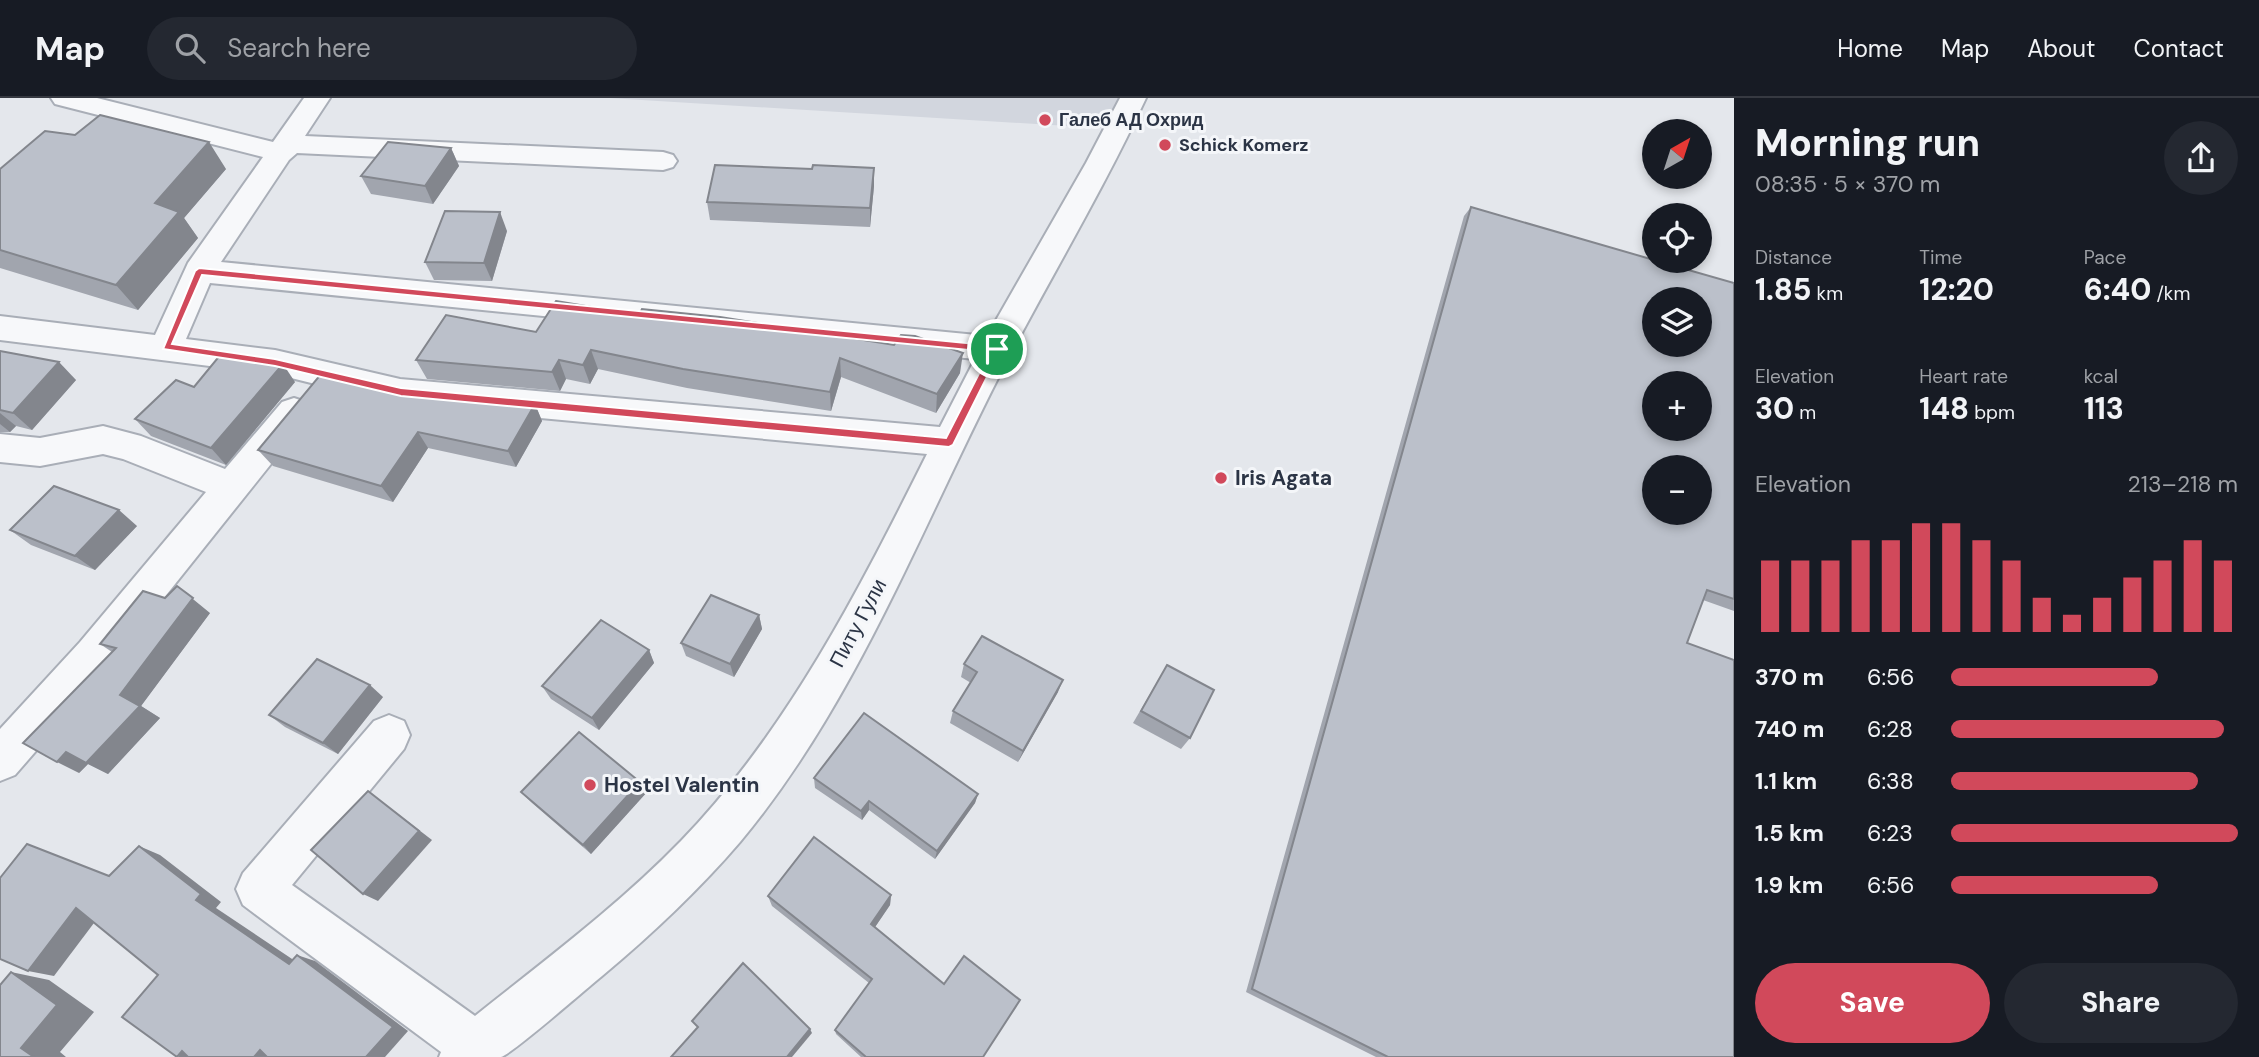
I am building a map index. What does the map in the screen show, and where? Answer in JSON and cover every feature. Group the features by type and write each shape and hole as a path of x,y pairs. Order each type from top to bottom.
{"street":[{"path":"64,98 285,148 663,161"},
{"path":"166,346 199,271 317,98"},
{"name":"Питу Гули","path":"470,1052 646,905 724,826 775,763 853,639 997,349 1133,98"},
{"path":"199,271 997,349"},
{"path":"0,328 166,346 275,362 401,392 949,443"},
{"path":"0,760 94,655 325,374"},
{"path":"0,447 40,452 103,440 129,446 232,487"},
{"path":"389,735 259,889 470,1052"}],"shaded area":[{"name":"Галеб АД Охрид","path":"609,98 1133,98 1117,129"}],"building":[{"path":"100,115 209,142 155,203 179,212 116,285 0,250 0,169 45,131 75,135"},
{"path":"388,142 451,148 425,186 361,176"},
{"path":"715,165 812,169 813,165 874,168 870,208 707,202"},
{"path":"1471,207 1642,257 1642,273 1699,273 1734,283 1734,599 1707,590 1687,643 1734,660 1734,1057 1388,1057 1252,989"},
{"path":"445,211 500,212 484,263 425,262"},
{"path":"556,301 639,315 642,309 720,317 894,345 901,335 915,336 963,353 937,394 840,358 830,392 683,369 591,350 583,365 559,360 552,372 416,360 446,315 536,332"},
{"path":"0,351 59,362 13,413 0,410"},
{"path":"221,354 283,364 211,448 135,419 176,380 194,387"},
{"path":"321,374 389,391 535,404 508,451 418,432 381,486 258,450"},
{"path":"54,486 119,510 75,556 10,530"},
{"path":"177,586 193,598 120,695 140,706 86,763 66,752 57,762 23,743 116,648 100,644 143,591 165,598"},
{"path":"711,595 759,615 730,664 681,643"},
{"path":"601,620 649,650 592,718 542,686"},
{"path":"982,636 1063,680 1023,751 953,711 977,672 964,664"},
{"path":"317,659 370,685 323,743 269,715"},
{"path":"1167,665 1214,690 1190,738 1141,711"},
{"path":"864,713 978,794 937,851 869,801 861,811 814,778"},
{"path":"579,732 640,782 583,845 521,792"},
{"path":"368,791 419,831 363,894 311,850"},
{"path":"814,837 891,895 871,924 944,984 964,956 1020,1000 983,1057 866,1057 835,1030 872,979 768,896"},
{"path":"27,844 109,876 139,846 201,894 196,900 289,964 297,955 393,1027 366,1057 267,1057 260,1050 254,1057 188,1057 182,1051 177,1057 122,1017 158,975 76,908 28,971 0,959 0,878"},
{"path":"743,963 810,1029 787,1057 671,1057 698,1027 692,1021"},
{"path":"11,972 57,1005 21,1048 34,1057 0,1057 0,985"}],"place":[{"name":"Галеб АД Охрид","path":"1045,120"},
{"name":"Schick Komerz","path":"1165,145"},
{"name":"Iris Agata","path":"1221,478"},
{"name":"Hostel Valentin","path":"590,785"}],"route":[{"path":"199,271 997,349 949,443 401,392 275,362 166,346 199,271"}]}
